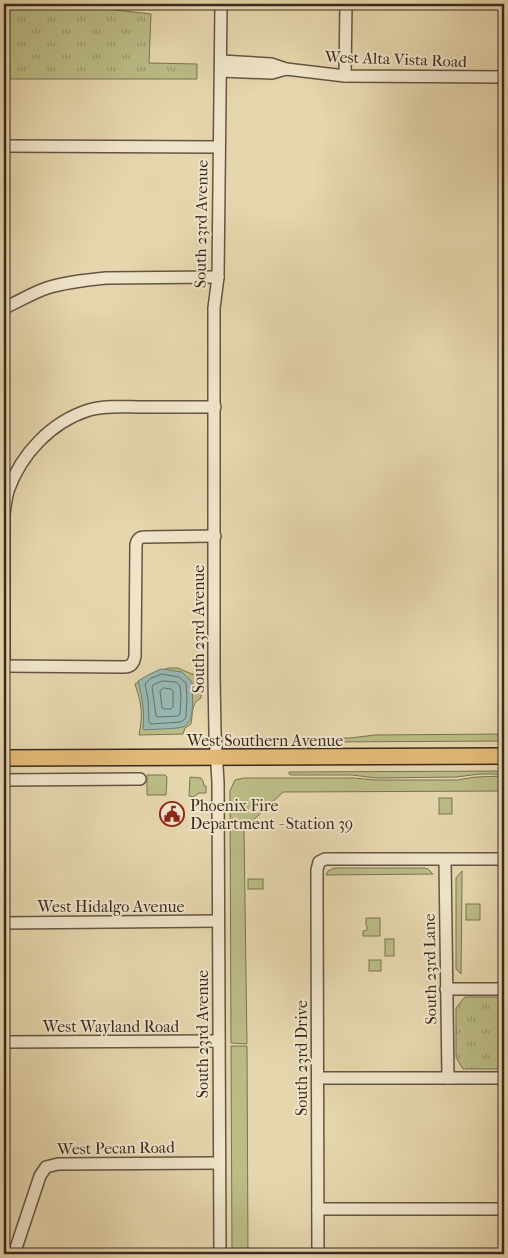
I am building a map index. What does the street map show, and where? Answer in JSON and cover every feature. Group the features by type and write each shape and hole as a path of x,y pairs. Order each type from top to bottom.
{"main road":[{"name":"West Southern Avenue","path":"4,758 504,756"}],"street":[{"name":"South 23rd Avenue","path":"220,1254 214,308 218,277 221,4"},
{"path":"345,76 346,4"},
{"name":"West Alta Vista Road","path":"221,66 272,73 286,69 345,76 504,77"},
{"path":"4,146 218,147"},
{"path":"4,308 47,288 70,282 106,278 218,277"},
{"path":"215,408 113,406 90,410 69,419 56,426 41,438 16,472 8,493 4,514 4,666 128,667 134,663 135,656 136,545 139,538 215,536"},
{"path":"25,758 25,780"},
{"path":"4,780 140,779"},
{"name":"South 23rd Drive","path":"318,1254 317,888 319,862 326,859 445,860"},
{"path":"445,860 504,859"},
{"name":"South 23rd Lane","path":"445,860 448,1078"},
{"name":"West Hidalgo Avenue","path":"4,923 218,921"},
{"path":"446,989 504,989"},
{"name":"West Wayland Road","path":"4,1042 219,1041"},
{"path":"318,1078 504,1078"},
{"name":"West Pecan Road","path":"14,1254 40,1176 46,1167 58,1164 219,1163"},
{"path":"318,1209 504,1209"}],"green space":[{"path":"4,4 62,4 151,14 149,63 197,64 197,79 4,79"},
{"path":"178,668 192,674 202,674 201,698 194,706 191,724 185,728 183,734 139,735 141,709 135,684 161,670"},
{"path":"504,734 504,741 318,742 318,738 350,738 375,735"},
{"path":"242,738 282,738 282,742 241,742"},
{"path":"504,771 504,774 479,774 457,777 376,778 352,775 289,774 289,772"},
{"path":"147,775 165,775 167,777 166,795 147,795"},
{"path":"504,776 504,791 283,792 244,829 247,1044 231,1043 230,791 235,780 244,778 353,778 376,780 457,780"},
{"path":"190,777 201,778 204,786 206,786 206,793 199,793 193,797 189,796"},
{"path":"439,798 452,798 452,814 439,814"},
{"path":"334,868 425,868 433,874 326,875 328,871"},
{"path":"462,871 461,974 456,969 456,878"},
{"path":"248,879 263,879 263,889 248,889"},
{"path":"466,904 480,904 480,920 466,920"},
{"path":"366,918 380,918 380,936 363,936 363,931 367,930"},
{"path":"385,939 394,939 394,956 385,956"},
{"path":"369,960 381,960 381,971 369,971"},
{"path":"465,997 504,997 504,1069 463,1069 456,1057 456,1008"},
{"path":"231,1046 247,1046 248,1254 232,1254"}],"water":[{"path":"161,669 182,672 192,682 192,713 187,724 183,727 146,730 143,729 143,705 138,681"}],"place":[{"name":"Phoenix Fire Department - Station 39","path":"172,814"}]}
